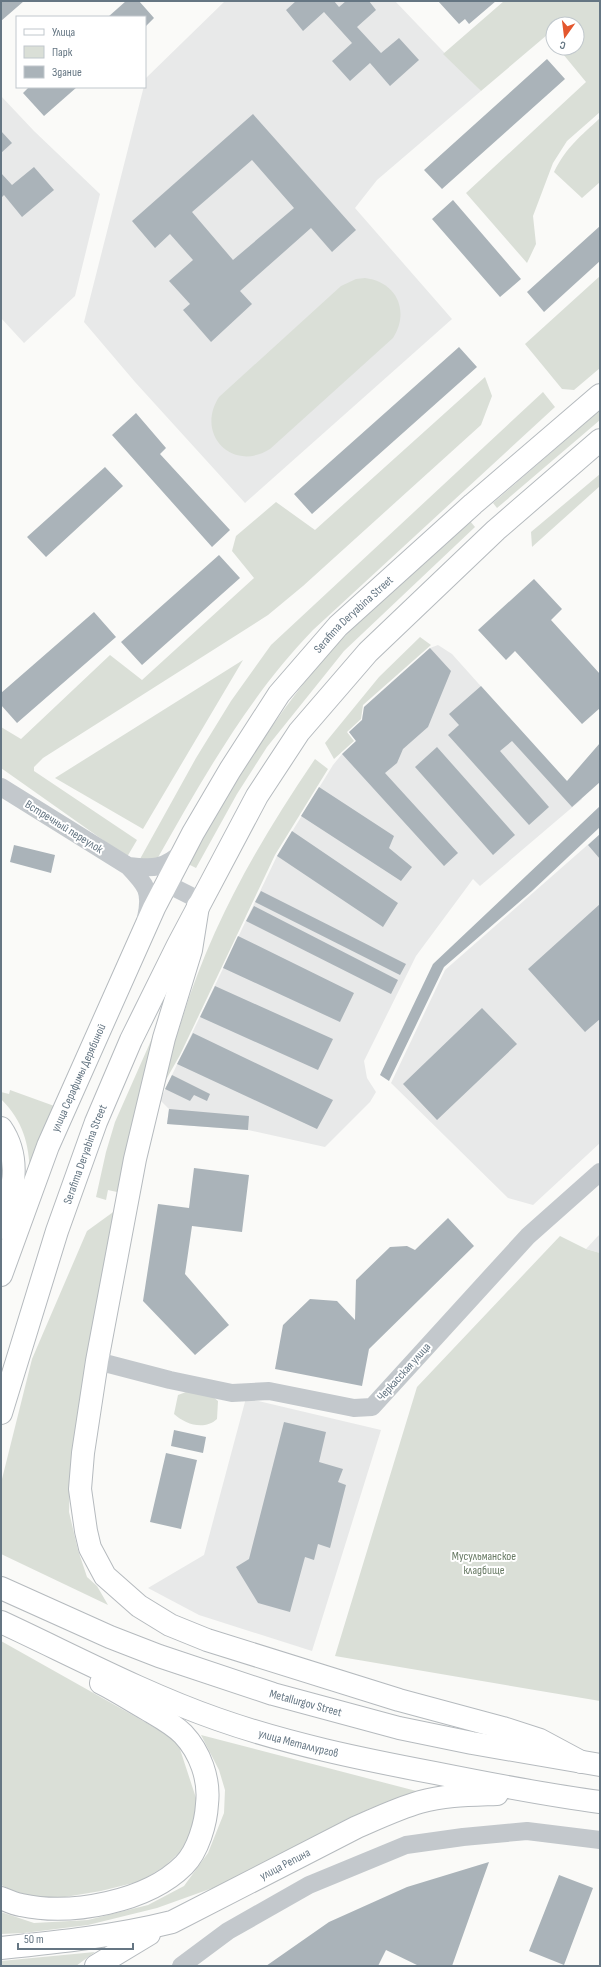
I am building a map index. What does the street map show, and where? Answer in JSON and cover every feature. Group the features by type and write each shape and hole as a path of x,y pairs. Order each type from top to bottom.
{"main road":[{"name":"Serafima Deryabina Street","path":"167,884 230,770 279,694 338,626 473,504 600,395"},
{"name":"Serafima Deryabina Street","path":"1,1413 57,1231 96,1122 131,1040 199,904 257,796 299,732 363,658 496,530 600,440"},
{"name":"улица Серафимы Дерябиной","path":"1,1275 48,1146 143,933 167,884"},
{"path":"199,904 191,950 164,1038 135,1159 97,1361 83,1453 80,1489 90,1548 105,1576 133,1601 170,1625 208,1640 399,1700 503,1728 540,1740 591,1764"},
{"path":"1,1128 12,1150 14,1163 11,1198 1,1228"},
{"name":"Metallurgov Street","path":"1,1588 110,1637 273,1694 398,1728 591,1764"},
{"path":"1,1898 21,1905 50,1909 85,1907 111,1902 141,1893 166,1880 185,1864 197,1843 206,1822 208,1798 207,1779 202,1763 183,1734 168,1722 111,1688 56,1659 7,1625"},
{"name":"улица Металлургов","path":"7,1625 216,1719 263,1734 340,1755 570,1798 600,1802"},
{"name":"улица Репина","path":"1,1948 85,1939 140,1930 172,1922 357,1827 421,1802 460,1796 496,1794 570,1798"},
{"path":"96,1966 137,1940 172,1922"}],"street":[{"name":"Встречный переулок","path":"1,787 128,866 145,883 149,898 143,933"},
{"name":"Встречный переулок","path":"128,866 150,868 162,866 171,862 184,851"},
{"path":"167,884 199,904"},
{"name":"Черкасская улица","path":"97,1361 170,1380 232,1393 269,1391 354,1408 372,1407 528,1236 600,1172"},
{"path":"181,1966 228,1931 309,1885 406,1845 463,1837 527,1831 600,1840"}],"shaded area":[{"path":"225,1 395,1 481,91 377,180 355,208 452,319 245,503 135,382 84,322 143,88 146,88 146,78"},
{"path":"1,96 34,131 100,194 75,296 24,343 1,318"},
{"path":"438,645 452,654 582,799 480,886 473,879 416,956 364,1061 367,1078 376,1092 370,1102 325,1147 248,1130 167,1124 169,1109 160,1100 277,856 333,765 356,741 349,732 362,720 364,707 430,648"},
{"path":"600,834 600,1143 533,1205 508,1198 391,1083 445,970"},
{"path":"600,1234 600,1253 586,1249 597,1237"},
{"path":"246,1398 381,1430 312,1651 199,1615 148,1588 204,1555"}],"green space":[{"path":"504,1 600,1 600,112 567,141 553,163 533,216 536,244 527,263 466,193 586,82 565,56 585,56 585,16 545,16 545,37 481,91 443,54"},
{"path":"600,118 600,182 582,198 554,172 569,148"},
{"path":"600,276 600,368 574,390 562,389 525,344"},
{"path":"365,278 385,285 397,299 400,308 400,318 398,328 393,338 270,449 256,455 243,456 231,453 221,446 215,436 212,424 213,411 219,397 341,286 356,279"},
{"path":"485,377 492,396 481,425 303,586 268,615 43,758 34,767 34,771 137,840 127,857 1,768 1,727 21,739 110,655 142,680 254,578 232,551 236,536 276,502 315,530"},
{"path":"543,392 555,407 313,630 289,656 227,740 156,861 140,859 196,758 231,701 271,645"},
{"path":"600,410 600,420 497,508 493,503"},
{"path":"600,474 600,486 532,547 531,532"},
{"path":"470,521 475,527 344,651 267,747 237,794 196,868 188,864 257,748 317,668 339,642 403,580"},
{"path":"420,637 431,645 363,705 361,719 347,732 354,741 334,759 325,743 379,677"},
{"path":"243,660 143,829 55,778"},
{"path":"315,759 328,769 275,855 180,1055 163,1085 170,1057 191,992 220,922 254,856 293,791"},
{"path":"153,1036 117,1192 108,1190 106,1200 96,1197 106,1152 115,1122"},
{"path":"10,1090 57,1107 30,1174 26,1142 20,1124 9,1107 1,1099 1,1092 9,1094"},
{"path":"116,1210 70,1476 69,1512 78,1550 87,1577 97,1586 108,1605 1,1554 1,1483 32,1359 87,1231"},
{"name":"Мусульманское кладбище","path":"560,1236 586,1249 600,1253 600,1701 335,1656 417,1387"},
{"path":"186,1392 212,1396 218,1401 217,1419 206,1425 195,1425 178,1418 174,1414 178,1395"},
{"path":"1,1641 177,1740 196,1798 195,1821 184,1848 165,1866 141,1881 101,1891 59,1898 24,1896 1,1885"},
{"path":"201,1735 424,1793 371,1808 221,1885 157,1908 88,1925 24,1933 1,1934 1,1912 34,1923 88,1920 148,1905 184,1886 208,1853 224,1813 225,1790 219,1770"},
{"path":"95,1952 76,1966 1,1966 1,1961"}],"building":[{"path":"1,1 24,1 1,21"},
{"path":"126,1 139,1 154,18 146,26 146,16 109,16"},
{"path":"296,1 334,1 339,7 346,1 369,1 376,10 357,27 381,53 399,38 419,60 390,86 370,63 350,81 332,61 352,43 324,12 303,31 286,10"},
{"path":"438,1 496,1 469,24 465,19 459,24"},
{"path":"547,59 565,79 442,189 424,170"},
{"path":"28,88 76,88 44,116 23,93"},
{"path":"253,114 356,230 332,252 311,228 240,291 252,304 211,342 183,310 190,304 169,281 193,260 170,234 155,248 132,221","holes":["252,160 294,208 233,260 192,212"]},
{"path":"1,131 12,143 1,153"},
{"path":"34,167 54,190 22,217 4,195 1,198 1,173 12,185"},
{"path":"453,200 521,279 500,297 432,219"},
{"path":"600,226 600,261 544,312 527,292"},
{"path":"459,347 477,367 312,514 294,494"},
{"path":"136,413 166,448 160,454 230,530 212,547 112,435"},
{"path":"105,467 123,486 46,557 27,537"},
{"path":"219,555 240,578 142,665 121,642"},
{"path":"534,579 562,609 551,620 600,674 600,708 582,724 515,651 506,660 478,630"},
{"path":"94,612 116,637 17,723 1,705 1,693"},
{"path":"430,648 451,671 428,727 403,749 397,763 385,773 458,853 444,866 342,754 356,741 349,732 362,720 364,707"},
{"path":"481,686 567,781 600,743 600,782 572,807 512,741 500,751 549,807 529,825 448,735 459,725 449,714"},
{"path":"437,747 515,835 493,855 415,767"},
{"path":"319,787 394,836 389,848 412,867 401,881 301,816"},
{"path":"600,806 600,827 532,891 444,967 389,1081 380,1075 433,964"},
{"path":"292,831 398,903 383,927 277,856"},
{"path":"600,834 600,859 588,845"},
{"path":"14,845 55,855 51,873 10,862"},
{"path":"261,891 406,964 400,975 255,902"},
{"path":"600,904 600,1019 585,1032 528,969"},
{"path":"254,906 398,980 391,994 246,921"},
{"path":"238,936 354,993 340,1022 223,968"},
{"path":"215,986 333,1039 318,1070 200,1017"},
{"path":"482,1008 517,1044 437,1120 403,1084"},
{"path":"193,1033 333,1100 317,1129 177,1064"},
{"path":"172,1075 210,1094 207,1101 194,1095 190,1101 165,1089"},
{"path":"169,1109 249,1116 248,1130 167,1124"},
{"path":"194,1168 249,1175 242,1232 192,1226 185,1274 229,1325 195,1355 143,1301 158,1204 189,1208"},
{"path":"448,1218 474,1246 369,1349 362,1386 275,1369 283,1325 310,1299 337,1301 355,1320 356,1280 390,1247 407,1246 415,1250"},
{"path":"284,1422 326,1432 319,1462 343,1469 338,1482 346,1485 330,1548 318,1544 314,1560 305,1557 290,1612 258,1603 236,1567 249,1559"},
{"path":"174,1430 206,1437 203,1453 171,1446"},
{"path":"166,1453 197,1460 181,1529 150,1522"},
{"path":"489,1862 452,1966 419,1966 386,1950 378,1966 266,1966 329,1922 407,1887"},
{"path":"559,1875 593,1888 564,1965 529,1951"}]}
